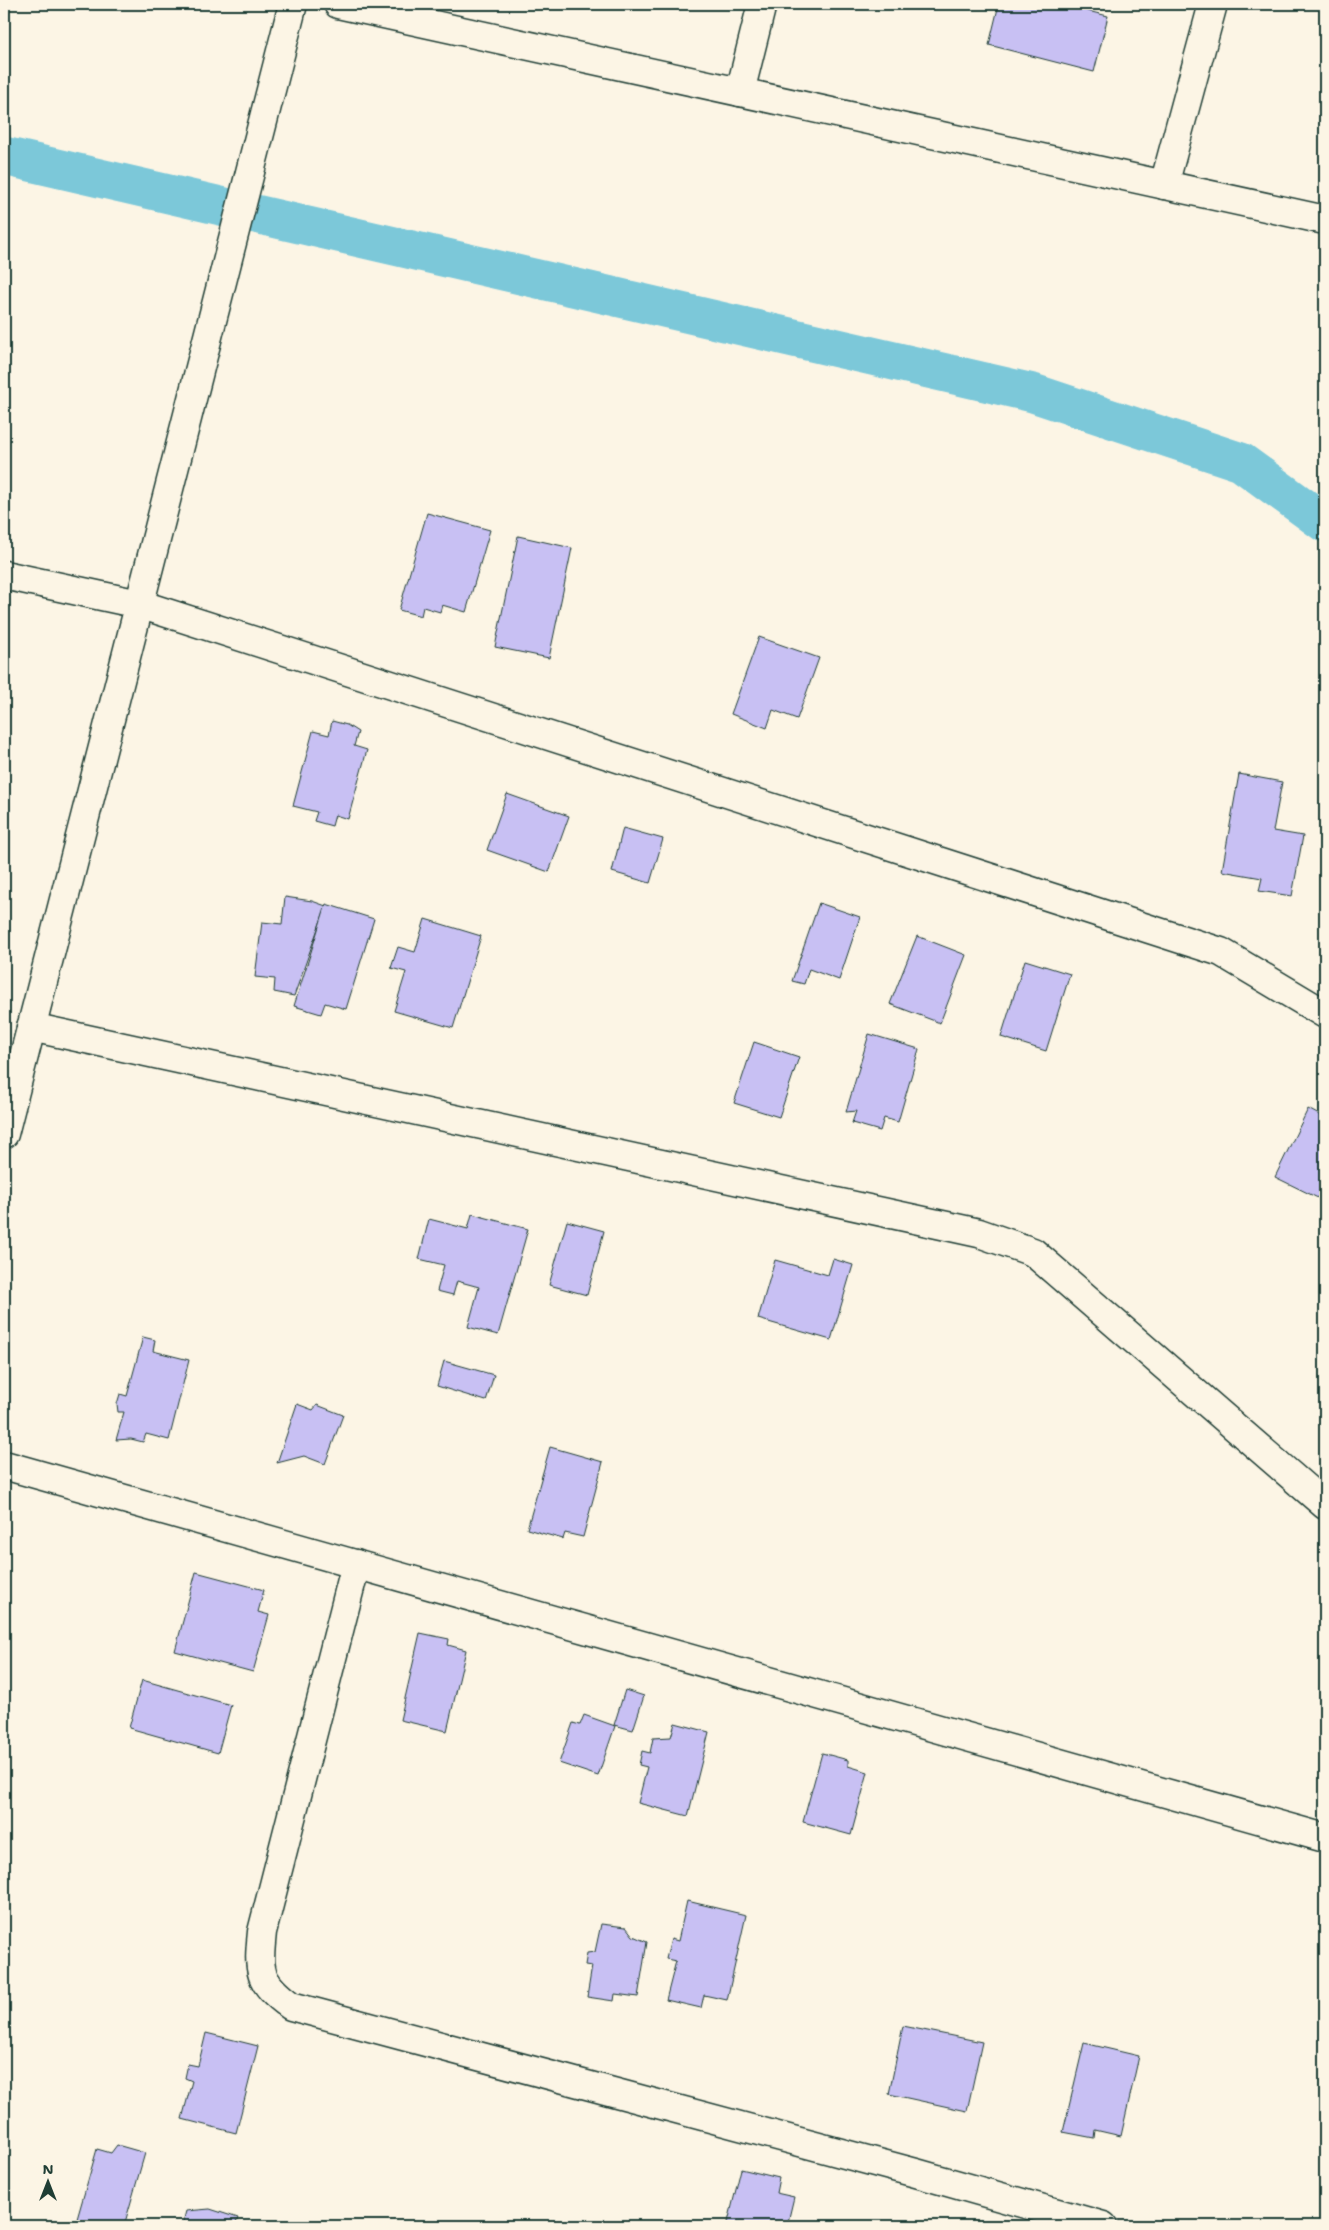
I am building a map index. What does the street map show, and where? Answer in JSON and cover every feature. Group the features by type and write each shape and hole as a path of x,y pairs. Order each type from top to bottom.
{"street":[{"path":"4,1134 293,4"},
{"path":"338,4 1325,220"},
{"path":"740,92 762,4"},
{"path":"1164,185 1213,4"},
{"path":"4,575 139,604 1221,952 1325,1014"},
{"path":"31,1026 979,1233 1033,1252 1325,1505"},
{"path":"4,1465 1325,1838"},
{"path":"356,1564 262,1932 261,1974 269,1989 278,1997 291,2006 896,2168 1103,2226"}],"building":[{"path":"999,4 1059,4 1108,16 1094,72 989,45"},
{"path":"427,513 490,530 466,612 442,605 440,612 423,607 421,616 399,610"},
{"path":"518,536 572,548 549,658 495,647"},
{"path":"759,637 819,658 797,719 773,710 767,728 731,714"},
{"path":"332,721 347,725 358,732 354,746 367,750 348,819 335,815 332,826 314,821 317,812 293,806 313,731 329,735"},
{"path":"1239,774 1282,782 1273,831 1303,836 1292,896 1259,891 1262,878 1222,871"},
{"path":"507,794 569,816 549,872 487,850"},
{"path":"623,828 663,839 650,883 612,872"},
{"path":"285,897 312,901 326,906 294,996 274,992 275,979 255,977 262,922 282,924"},
{"path":"819,903 860,917 839,980 809,969 804,984 792,981"},
{"path":"326,904 374,919 346,1009 325,1003 321,1014 294,1006"},
{"path":"425,919 481,936 453,1028 394,1011 406,972 391,968 398,947 415,952"},
{"path":"917,936 966,955 940,1023 890,1004"},
{"path":"1025,960 1070,974 1046,1051 1001,1037"},
{"path":"869,1034 919,1049 898,1122 884,1118 880,1131 852,1123 856,1111 846,1112"},
{"path":"754,1042 799,1057 779,1117 734,1103"},
{"path":"1308,1109 1325,1118 1325,1193 1322,1200 1275,1177"},
{"path":"472,1214 528,1229 498,1335 468,1327 479,1287 457,1281 453,1295 437,1291 444,1265 419,1259 429,1219 468,1229"},
{"path":"567,1221 604,1231 587,1295 549,1285"},
{"path":"833,1259 853,1265 831,1340 758,1319 775,1260 828,1275"},
{"path":"143,1337 155,1340 153,1351 189,1360 169,1440 146,1434 143,1442 131,1439 116,1440 124,1412 118,1412 117,1404 120,1394 127,1396"},
{"path":"444,1361 494,1375 486,1401 437,1386"},
{"path":"297,1404 313,1410 317,1405 343,1415 325,1464 304,1456 277,1463"},
{"path":"550,1447 603,1462 583,1537 565,1533 563,1539 527,1529"},
{"path":"196,1572 264,1590 258,1612 269,1615 253,1672 175,1651"},
{"path":"420,1633 449,1639 448,1645 466,1650 447,1731 400,1720"},
{"path":"142,1680 231,1705 218,1753 129,1728"},
{"path":"625,1690 644,1696 633,1730 614,1725"},
{"path":"584,1715 615,1726 598,1776 559,1763 573,1723 580,1725"},
{"path":"675,1723 709,1732 688,1816 638,1803 647,1767 639,1765 642,1751 650,1753 653,1738 671,1737"},
{"path":"822,1753 848,1760 848,1766 868,1772 851,1835 803,1822"},
{"path":"687,1901 746,1915 727,2000 704,1995 701,2008 666,2000 676,1961 666,1959 671,1939 678,1941"},
{"path":"601,1924 626,1927 633,1936 647,1942 638,1997 615,1994 614,2001 587,1997 592,1966 585,1965 587,1953 595,1952"},
{"path":"903,2026 982,2042 967,2111 889,2094"},
{"path":"206,2033 258,2046 236,2133 182,2119 192,2081 185,2078 188,2064 198,2066"},
{"path":"1084,2043 1139,2056 1121,2136 1095,2130 1094,2138 1063,2132"},
{"path":"117,2145 145,2153 124,2226 75,2226 97,2149 111,2153"},
{"path":"741,2169 779,2178 776,2193 794,2197 787,2226 727,2226"},
{"path":"210,2209 238,2218 235,2226 182,2226 186,2211"}],"waterway":[{"path":"4,156 1033,393 1241,462 1325,523"}]}
